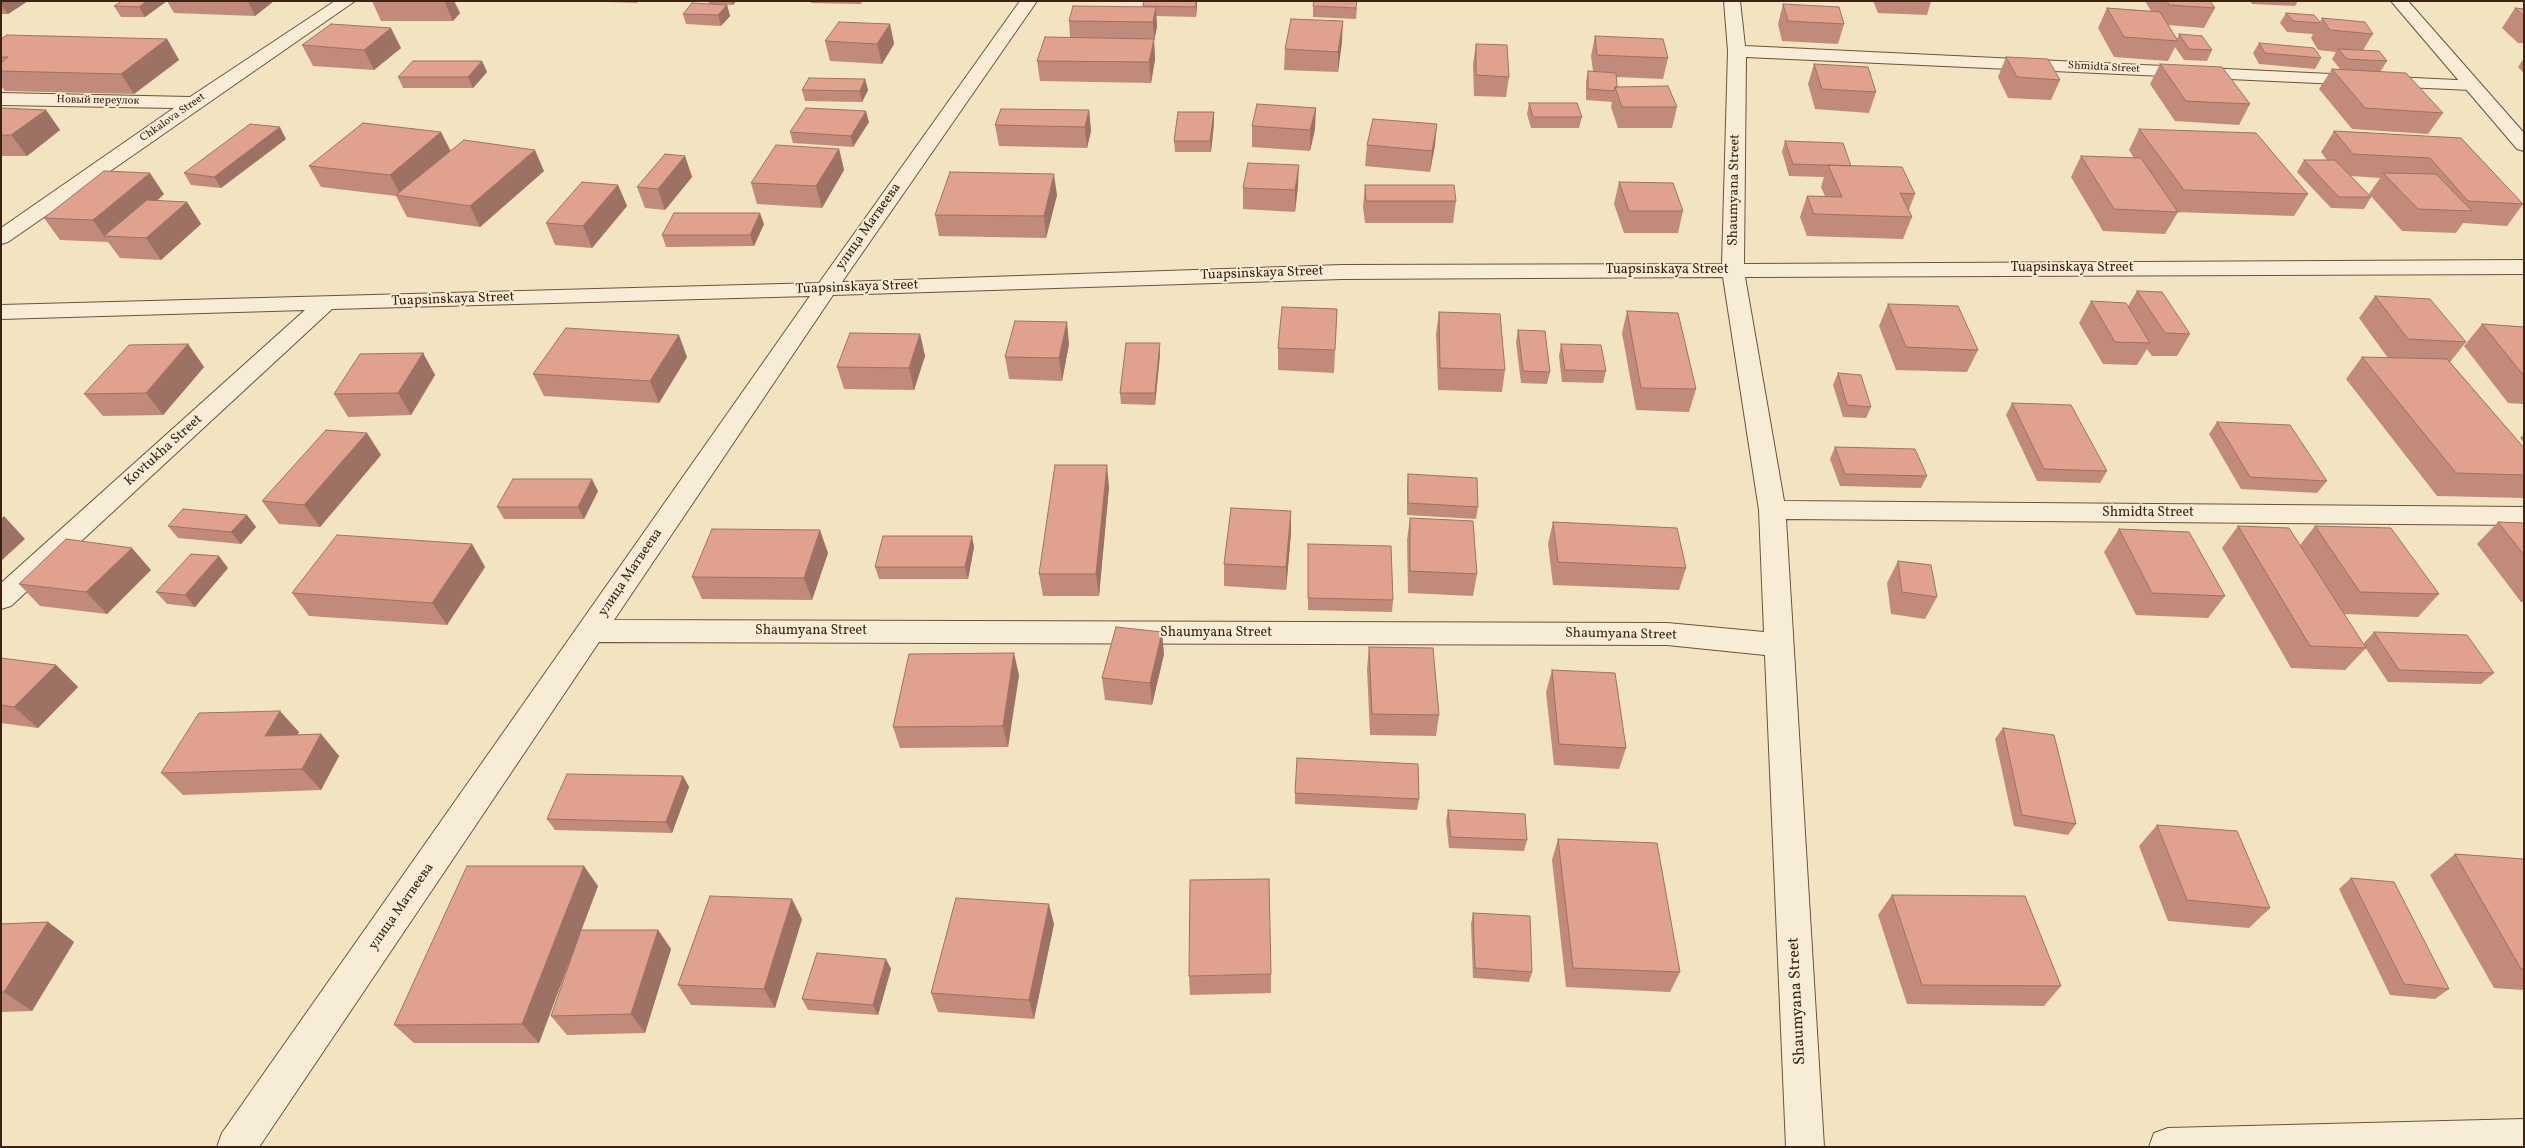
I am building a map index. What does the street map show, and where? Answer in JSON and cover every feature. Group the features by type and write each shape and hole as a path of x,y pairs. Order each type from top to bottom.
{"street":[{"name":"Chkalova Street","path":"1,238 194,103 347,1"},
{"name":"улица Матвеева","path":"236,1147 826,289 1029,1"},
{"name":"Shaumyana Street","path":"1732,1 1737,51 1733,269 1772,510 1805,1147"},
{"path":"2399,1 2524,145"},
{"name":"Shmidta Street","path":"1737,51 2471,85"},
{"name":"Новый переулок","path":"1,99 194,103"},
{"name":"Tuapsinskaya Street","path":"1,312 826,289 1342,272 2524,267"},
{"name":"Kovtukha Street","path":"1,599 326,303"},
{"name":"Shmidta Street","path":"1772,510 2524,516"},
{"name":"Shaumyana Street","path":"592,631 1657,634 1780,645"},
{"path":"2168,1147 2524,1138"}],"building":[{"path":"122,1 147,1 139,7 114,6"},
{"path":"1144,1 1196,1 1195,7 1143,6"},
{"path":"1314,1 1357,1 1356,8 1313,6"},
{"path":"2167,1 2210,1 2215,8 2169,5"},
{"path":"692,3 727,5 718,15 683,14"},
{"path":"1783,4 1839,7 1844,24 1788,21"},
{"path":"1073,6 1156,7 1153,22 1069,21"},
{"path":"2107,8 2160,12 2178,41 2124,37"},
{"path":"2515,8 2524,9 2524,16"},
{"path":"2286,13 2314,15 2320,22 2293,21"},
{"path":"2322,18 2365,22 2373,34 2330,30"},
{"path":"1291,19 1343,21 1338,52 1285,49"},
{"path":"839,22 890,24 877,44 825,41"},
{"path":"331,24 391,28 364,50 302,45"},
{"path":"2179,34 2202,36 2212,50 2189,49"},
{"path":"7,35 167,39 121,74 1,71 1,63 8,57 1,57 1,39"},
{"path":"1595,36 1663,39 1668,58 1597,55"},
{"path":"1045,37 1154,39 1149,62 1037,61"},
{"path":"2259,43 2314,48 2321,58 2265,53"},
{"path":"1476,44 1507,45 1509,77 1476,75"},
{"path":"2338,49 2379,51 2387,61 2347,59"},
{"path":"2006,57 2048,59 2060,80 2017,77"},
{"path":"413,61 482,61 468,77 398,77"},
{"path":"1814,64 1868,67 1876,92 1822,89"},
{"path":"2160,64 2222,67 2250,104 2186,101"},
{"path":"2332,69 2406,73 2443,113 2365,108"},
{"path":"1588,71 1616,73 1617,87 1615,87 1614,91 1588,89"},
{"path":"809,78 865,79 860,91 802,90"},
{"path":"1668,86 1677,107 1622,107 1615,87"},
{"path":"1529,103 1577,103 1582,117 1533,117"},
{"path":"1257,104 1316,108 1310,130 1252,126"},
{"path":"1,108 46,110 11,135 1,135"},
{"path":"806,108 866,111 851,136 790,132"},
{"path":"1001,109 1089,110 1085,127 995,125"},
{"path":"1178,112 1214,112 1210,141 1174,141"},
{"path":"1373,119 1437,124 1432,151 1367,145"},
{"path":"363,123 441,132 390,175 309,166"},
{"path":"250,124 280,127 214,177 184,173"},
{"path":"2139,129 2256,133 2308,194 2184,190"},
{"path":"2334,131 2461,138 2523,204 2468,201 2430,158 2353,154"},
{"path":"464,140 535,150 470,206 396,195"},
{"path":"1785,141 1843,143 1851,166 1793,164"},
{"path":"776,145 839,149 816,186 751,183"},
{"path":"665,154 685,156 658,189 637,187"},
{"path":"2081,156 2141,158 2178,212 2114,209"},
{"path":"2304,160 2335,160 2371,197 2339,197"},
{"path":"1248,163 1299,165 1295,190 1243,188"},
{"path":"1828,165 1902,167 1915,194 1900,193 1912,217 1814,214 1807,196 1842,197"},
{"path":"104,171 150,173 93,220 44,218"},
{"path":"950,172 1054,174 1044,216 935,215"},
{"path":"2383,173 2436,174 2472,211 2418,209"},
{"path":"582,182 618,185 583,226 546,223"},
{"path":"1619,182 1673,183 1683,211 1629,211"},
{"path":"1365,185 1454,185 1456,201 1366,201"},
{"path":"147,200 187,202 146,238 104,236"},
{"path":"674,213 760,213 750,235 662,235"},
{"path":"2137,291 2162,292 2190,334 2165,333"},
{"path":"2375,296 2430,299 2466,342 2408,339"},
{"path":"2091,301 2126,303 2150,343 2115,342"},
{"path":"1888,304 1958,306 1978,350 1906,347"},
{"path":"1282,307 1337,309 1335,350 1278,348"},
{"path":"1627,311 1678,313 1696,389 1641,388"},
{"path":"1439,312 1500,314 1505,370 1440,368"},
{"path":"1015,321 1067,322 1059,358 1005,357"},
{"path":"2482,324 2524,327 2524,376"},
{"path":"566,328 679,335 650,381 533,374"},
{"path":"1518,330 1545,331 1550,372 1523,371"},
{"path":"850,333 920,334 909,368 837,367"},
{"path":"1126,343 1160,343 1155,393 1120,393"},
{"path":"188,344 146,393 84,394 129,345"},
{"path":"1561,344 1601,345 1606,371 1565,370"},
{"path":"423,353 398,393 334,394 360,354"},
{"path":"2362,357 2447,359 2524,448 2524,475 2456,473"},
{"path":"1838,373 1861,375 1871,407 1847,405"},
{"path":"2012,403 2071,405 2107,471 2044,469"},
{"path":"2217,422 2290,425 2327,481 2250,477"},
{"path":"326,430 367,433 304,505 262,501"},
{"path":"1835,447 1915,449 1927,476 1845,474"},
{"path":"1055,465 1107,465 1096,574 1039,574"},
{"path":"1408,474 1477,478 1478,507 1408,503"},
{"path":"513,479 592,479 578,507 497,507"},
{"path":"1231,508 1291,511 1286,567 1224,564"},
{"path":"183,509 247,515 231,532 168,526"},
{"path":"1410,518 1473,521 1477,574 1410,571"},
{"path":"1553,522 1677,528 1686,568 1558,562"},
{"path":"2498,522 2524,523 2524,555"},
{"path":"2238,526 2289,528 2366,648 2310,646"},
{"path":"2315,526 2391,528 2439,594 2360,592"},
{"path":"712,529 820,530 804,578 692,577"},
{"path":"2119,529 2189,532 2225,596 2152,593"},
{"path":"337,535 472,544 432,603 292,593"},
{"path":"883,536 972,536 965,567 875,567"},
{"path":"66,539 132,548 86,592 19,584"},
{"path":"1308,544 1391,546 1393,600 1308,598"},
{"path":"191,554 219,556 185,595 156,592"},
{"path":"1898,561 1931,565 1937,597 1902,592"},
{"path":"1116,627 1162,632 1150,683 1102,678"},
{"path":"2374,632 2467,635 2494,673 2399,670"},
{"path":"1369,647 1433,648 1439,715 1372,714"},
{"path":"1014,653 1003,726 893,727 909,654"},
{"path":"1,658 56,665 14,707 1,705"},
{"path":"1552,670 1615,673 1626,748 1559,744"},
{"path":"280,711 265,736 321,734 302,769 161,773 199,713"},
{"path":"2003,728 2054,735 2076,824 2022,815"},
{"path":"1297,758 1418,764 1419,799 1295,793"},
{"path":"567,774 683,776 666,822 547,819"},
{"path":"1448,810 1525,814 1527,840 1451,837"},
{"path":"2157,825 2237,831 2270,908 2187,900"},
{"path":"1558,839 1657,843 1680,972 1573,968"},
{"path":"2455,854 2524,859 2524,969 2521,969"},
{"path":"467,866 584,866 522,1024 394,1025"},
{"path":"2351,878 2394,882 2449,989 2404,984"},
{"path":"1269,879 1271,974 1189,976 1190,880"},
{"path":"1892,895 2025,896 2061,986 1922,985"},
{"path":"710,896 792,899 764,989 678,985"},
{"path":"956,898 1049,904 1029,1000 931,993"},
{"path":"1473,913 1530,916 1532,972 1475,968"},
{"path":"48,922 4,992 1,992 1,924"},
{"path":"581,930 658,930 631,1014 551,1016"},
{"path":"817,953 886,959 873,1005 802,999"}]}
